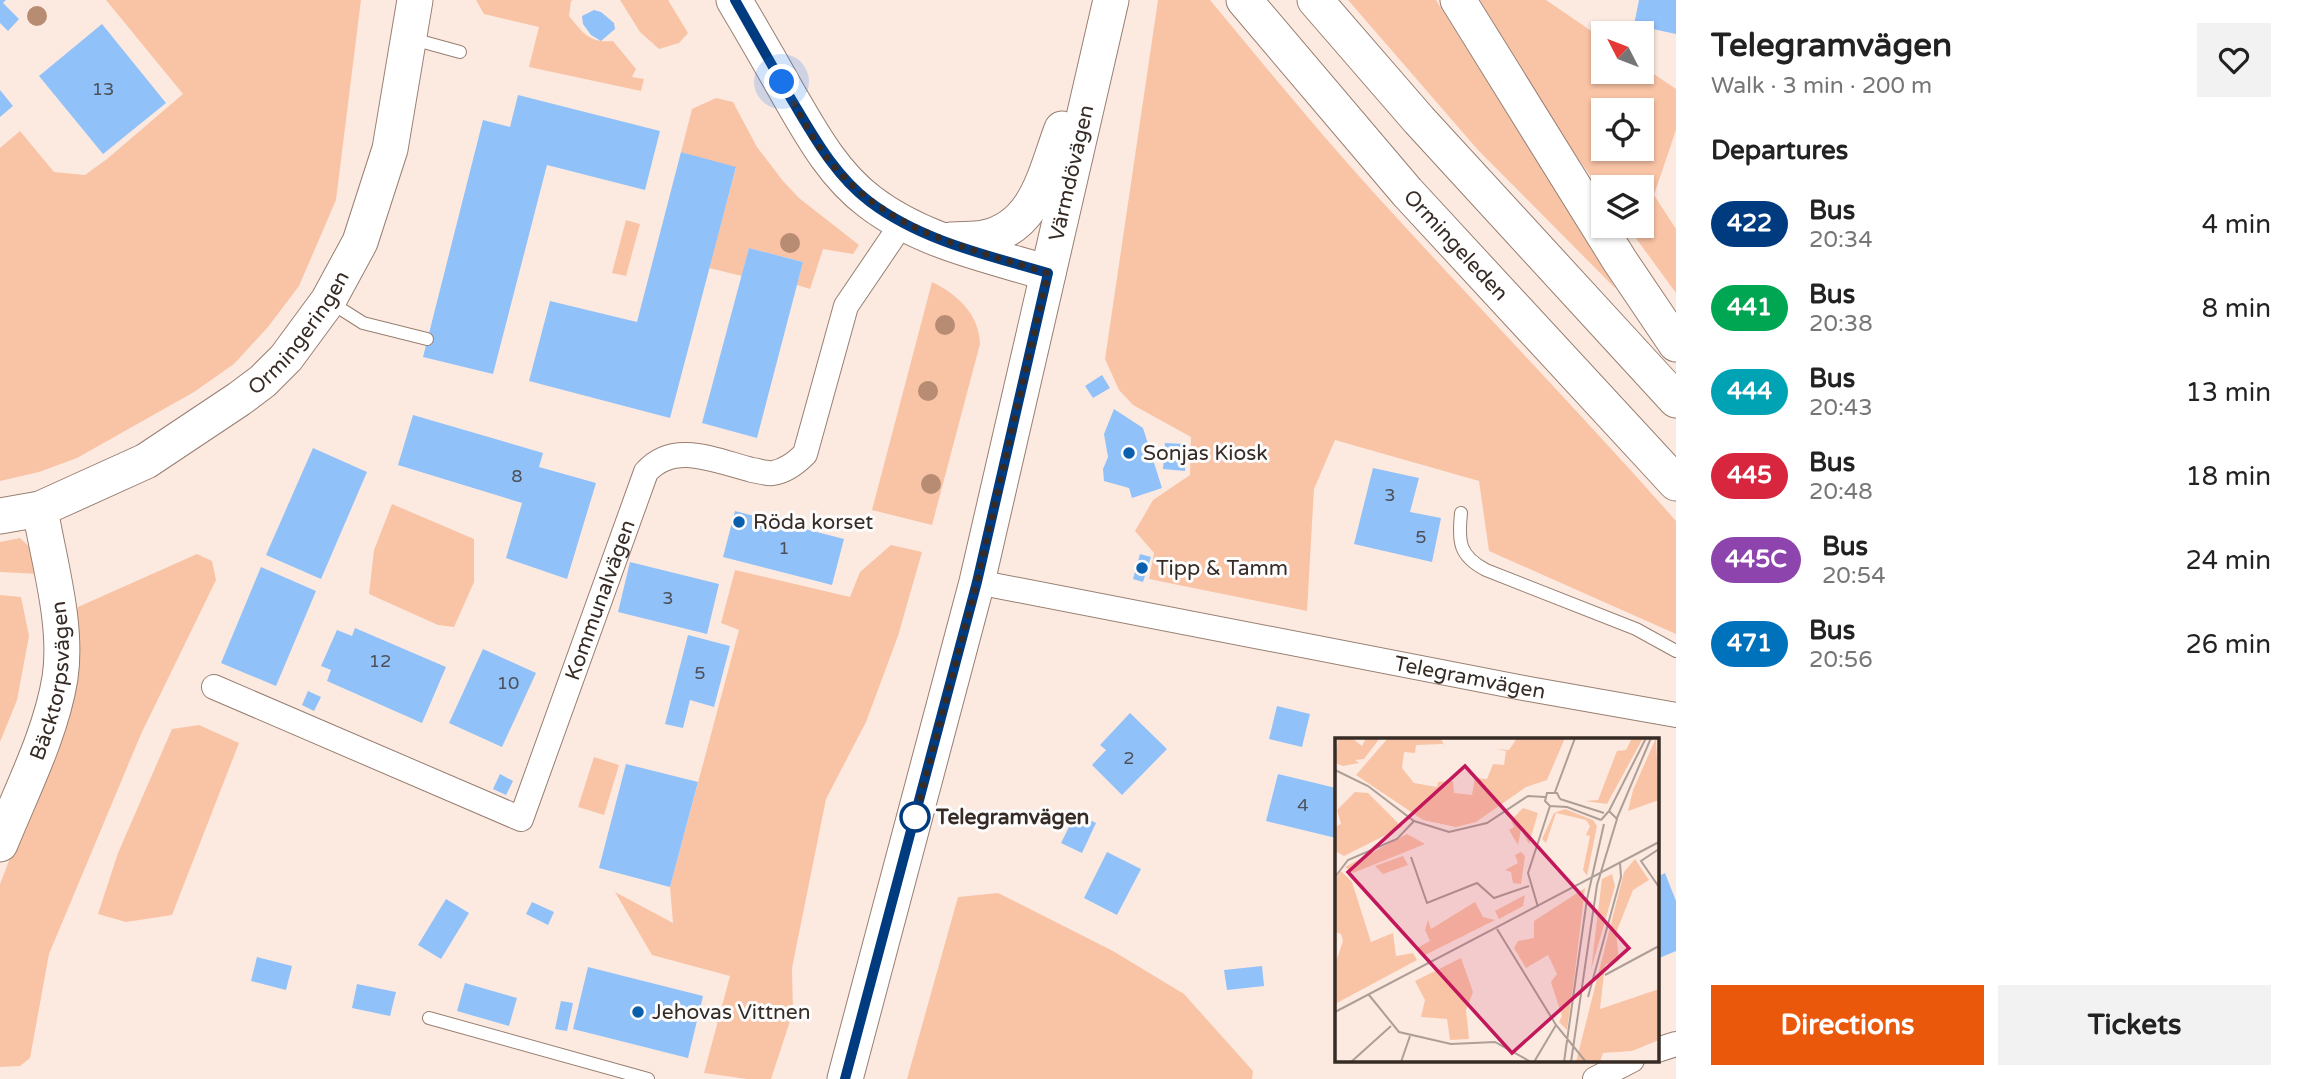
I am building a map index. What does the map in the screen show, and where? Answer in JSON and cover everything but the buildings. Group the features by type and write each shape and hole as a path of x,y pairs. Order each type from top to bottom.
{"main road":[{"name":"Ormingeringen","path":"0,516 40,509 146,461 239,399 263,381 286,358 328,301 360,242 390,149 415,0"},
{"path":"734,0 814,139 832,164 870,203 941,240 1048,273"},
{"name":"Ormingeleden","path":"1244,0 1407,192 1676,483"},
{"path":"1315,0 1419,120 1676,400"},
{"path":"1458,0 1620,261 1676,344"},
{"path":"941,240 984,238 1008,229 1031,209 1108,11"},
{"name":"Värmdövägen","path":"845,1079 977,582 1108,11"},
{"name":"Bäcktorpsvägen","path":"0,844 48,723 60,678 61,644 54,584 40,509"}],"street":[{"name":"Kommunalvägen","path":"214,687 521,819 646,472 665,457 680,453 771,474 797,463 806,454 846,306 903,222"},
{"name":"Telegramvägen","path":"977,582 1676,715"},
{"path":"1658,1050 1676,1044"},
{"path":"1595,1079 1628,1062"}],"lane":[{"path":"409,37 460,52"},
{"path":"328,301 363,323 427,339"},
{"path":"1461,513 1458,536 1471,562 1636,629 1676,651"},
{"path":"429,1018 648,1079"}],"shaded area":[{"path":"106,0 361,0 336,200 299,286 268,327 234,364 194,392 77,458 39,472 0,481 0,148 20,131 54,172 85,175 183,94"},
{"path":"476,0 573,0 569,16 592,38 613,41 636,69 632,77 644,79 641,91 529,67 539,27 484,14"},
{"path":"620,0 668,0 688,33 679,43 659,49 640,32"},
{"path":"1158,0 1210,0 1375,194 1676,521 1676,634 1489,551 1479,481 1335,440 1314,489 1307,611 1149,579 1154,553 1135,531 1153,500 1190,475 1191,437 1133,405 1119,390 1105,359"},
{"path":"1348,0 1436,0 1616,289 1478,150"},
{"path":"1480,0 1546,0 1591,31 1591,84 1654,84 1654,74 1676,89 1676,130 1654,195 1654,175 1591,176 1566,142"},
{"path":"716,98 733,102 757,147 799,198 859,245 853,254 823,249 810,289 797,285 803,262 749,248 742,276 709,268 736,168 681,152 692,109"},
{"path":"1654,195 1676,229 1676,293 1636,238 1654,238"},
{"path":"626,220 640,224 626,276 612,273"},
{"path":"932,282 965,306 976,323 980,344 932,525 872,510"},
{"path":"392,504 474,539 474,582 454,627 438,625 369,594 374,550"},
{"path":"20,538 36,553 39,574 0,572 0,542"},
{"path":"891,545 922,552 898,636 866,722 826,799 792,968 793,1012 771,1079 747,1079 704,1073 730,976 652,955 615,892 673,923 670,887 739,630 721,623 735,570 850,597 860,572"},
{"path":"197,554 212,561 216,580 141,734 49,954 30,1058 20,1066 0,1067 0,884 36,791 78,607"},
{"path":"0,595 21,597 29,636 17,700 0,742"},
{"path":"199,725 239,743 172,915 126,922 98,914 118,853 172,729"},
{"path":"594,757 619,765 604,815 578,807"},
{"path":"998,893 1113,951 1184,994 1253,1071 1252,1079 907,1079 958,897"}],"bus line":[{"name":"422","path":"735,0 814,139 832,164 870,203 941,240 1048,273 977,582 845,1079"}],"place":[{"name":"Sonjas Kiosk","path":"1129,453"},
{"name":"Röda korset","path":"739,522"},
{"name":"Tipp & Tamm","path":"1142,568"},
{"name":"Telegramvägen","path":"915,817"},
{"name":"Jehovas Vittnen","path":"638,1012"}],"route":[{"path":"782,82 814,139 832,164 870,203 941,240 1048,273 977,582 915,817"}]}
